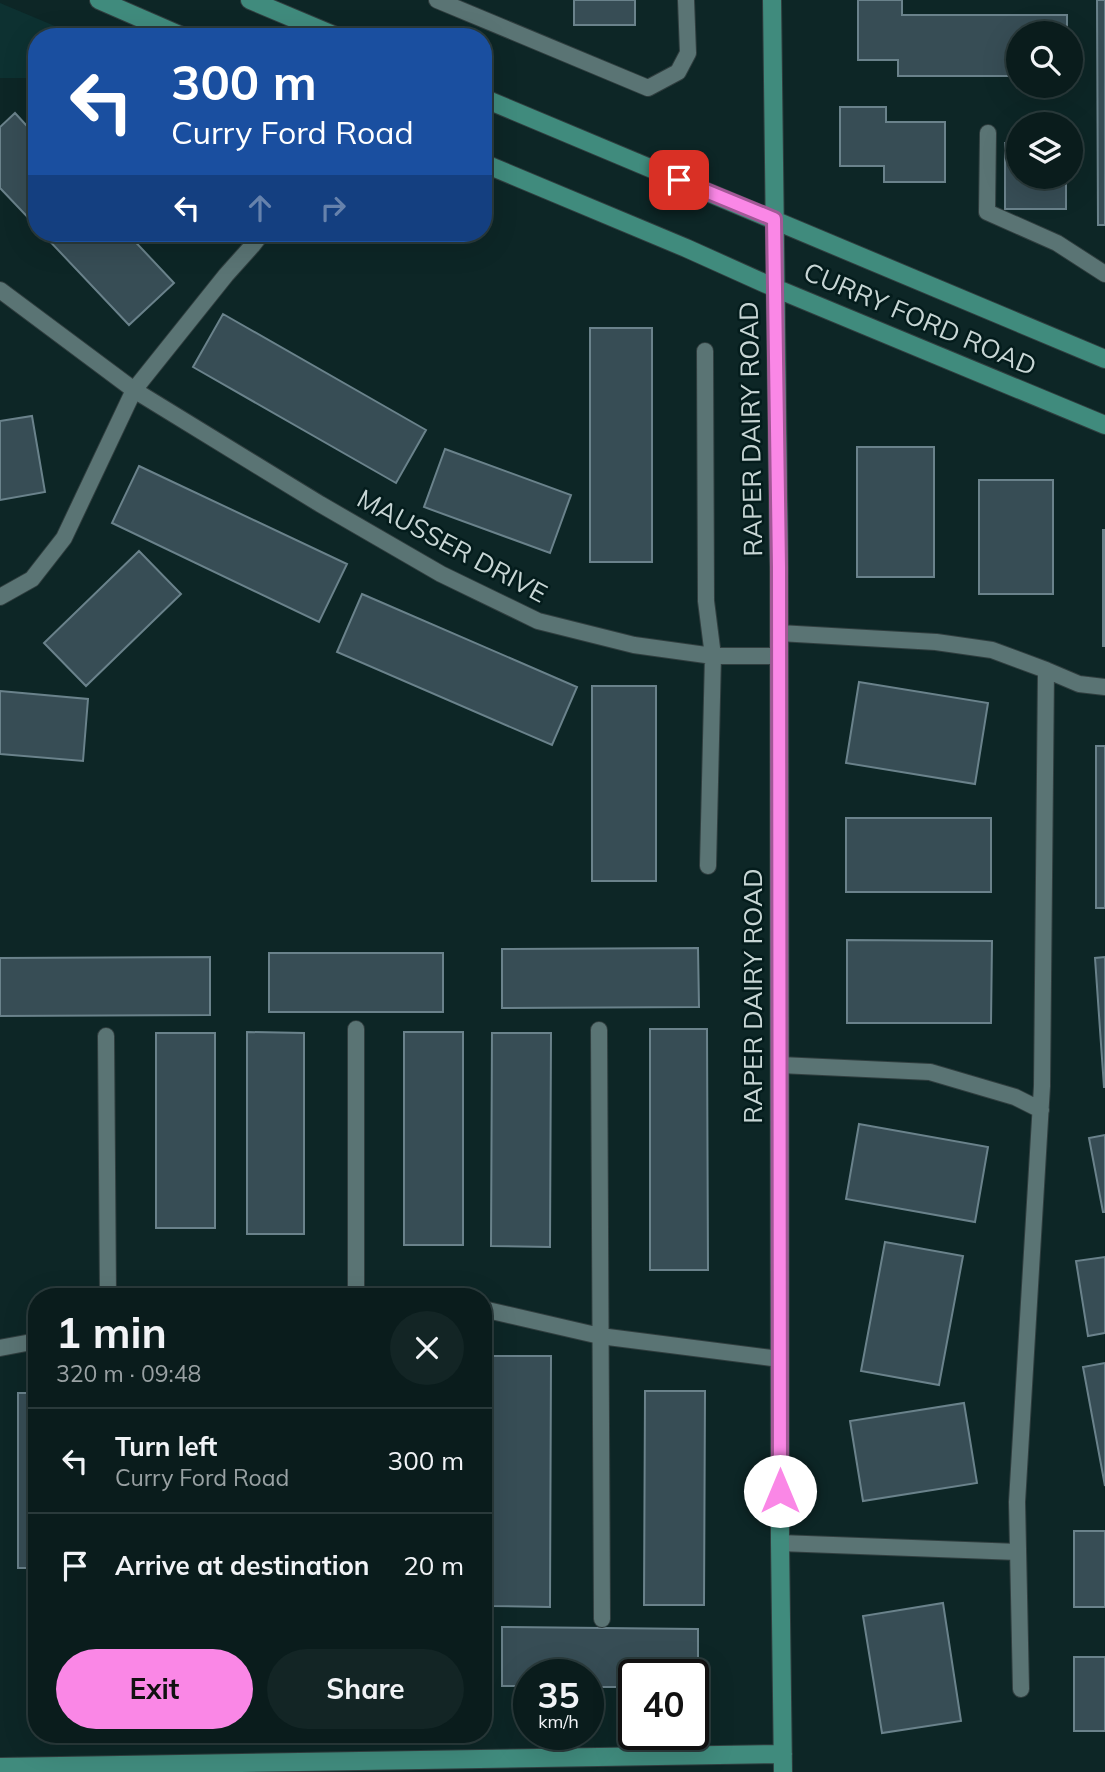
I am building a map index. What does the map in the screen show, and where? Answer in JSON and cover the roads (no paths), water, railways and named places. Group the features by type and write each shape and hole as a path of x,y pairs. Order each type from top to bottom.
{"street":[{"path":"99,0 163,28"},
{"path":"250,0 317,28"},
{"name":"RAPER DAIRY ROAD","path":"772,0 779,633 780,1544 783,1763"},
{"name":"CURRY FORD ROAD","path":"492,102 1105,359"},
{"name":"CURRY FORD ROAD","path":"492,167 1105,425"},
{"path":"1007,384 1105,413"},
{"path":"0,1767 783,1763"}],"lane":[{"path":"437,0 648,88 678,72 688,53 686,0"},
{"path":"988,133 987,212 1057,243 1105,274"},
{"path":"0,597 32,579 64,538 134,390 255,242"},
{"name":"MAUSSER DRIVE","path":"0,290 134,390 320,504 441,574 538,621 634,645 713,656 779,656"},
{"path":"705,351 706,601 713,656 708,866"},
{"path":"779,633 936,642 992,650 1079,684 1105,687"},
{"path":"1020,1689 1017,1502 1041,1110 1046,670"},
{"path":"356,1029 356,1288"},
{"path":"599,1030 602,1619"},
{"path":"106,1036 108,1288"},
{"path":"780,1065 930,1072 1015,1097 1041,1110"},
{"path":"492,1311 600,1336 780,1359"},
{"path":"0,1348 28,1343"},
{"path":"780,1544 1018,1552"}]}
